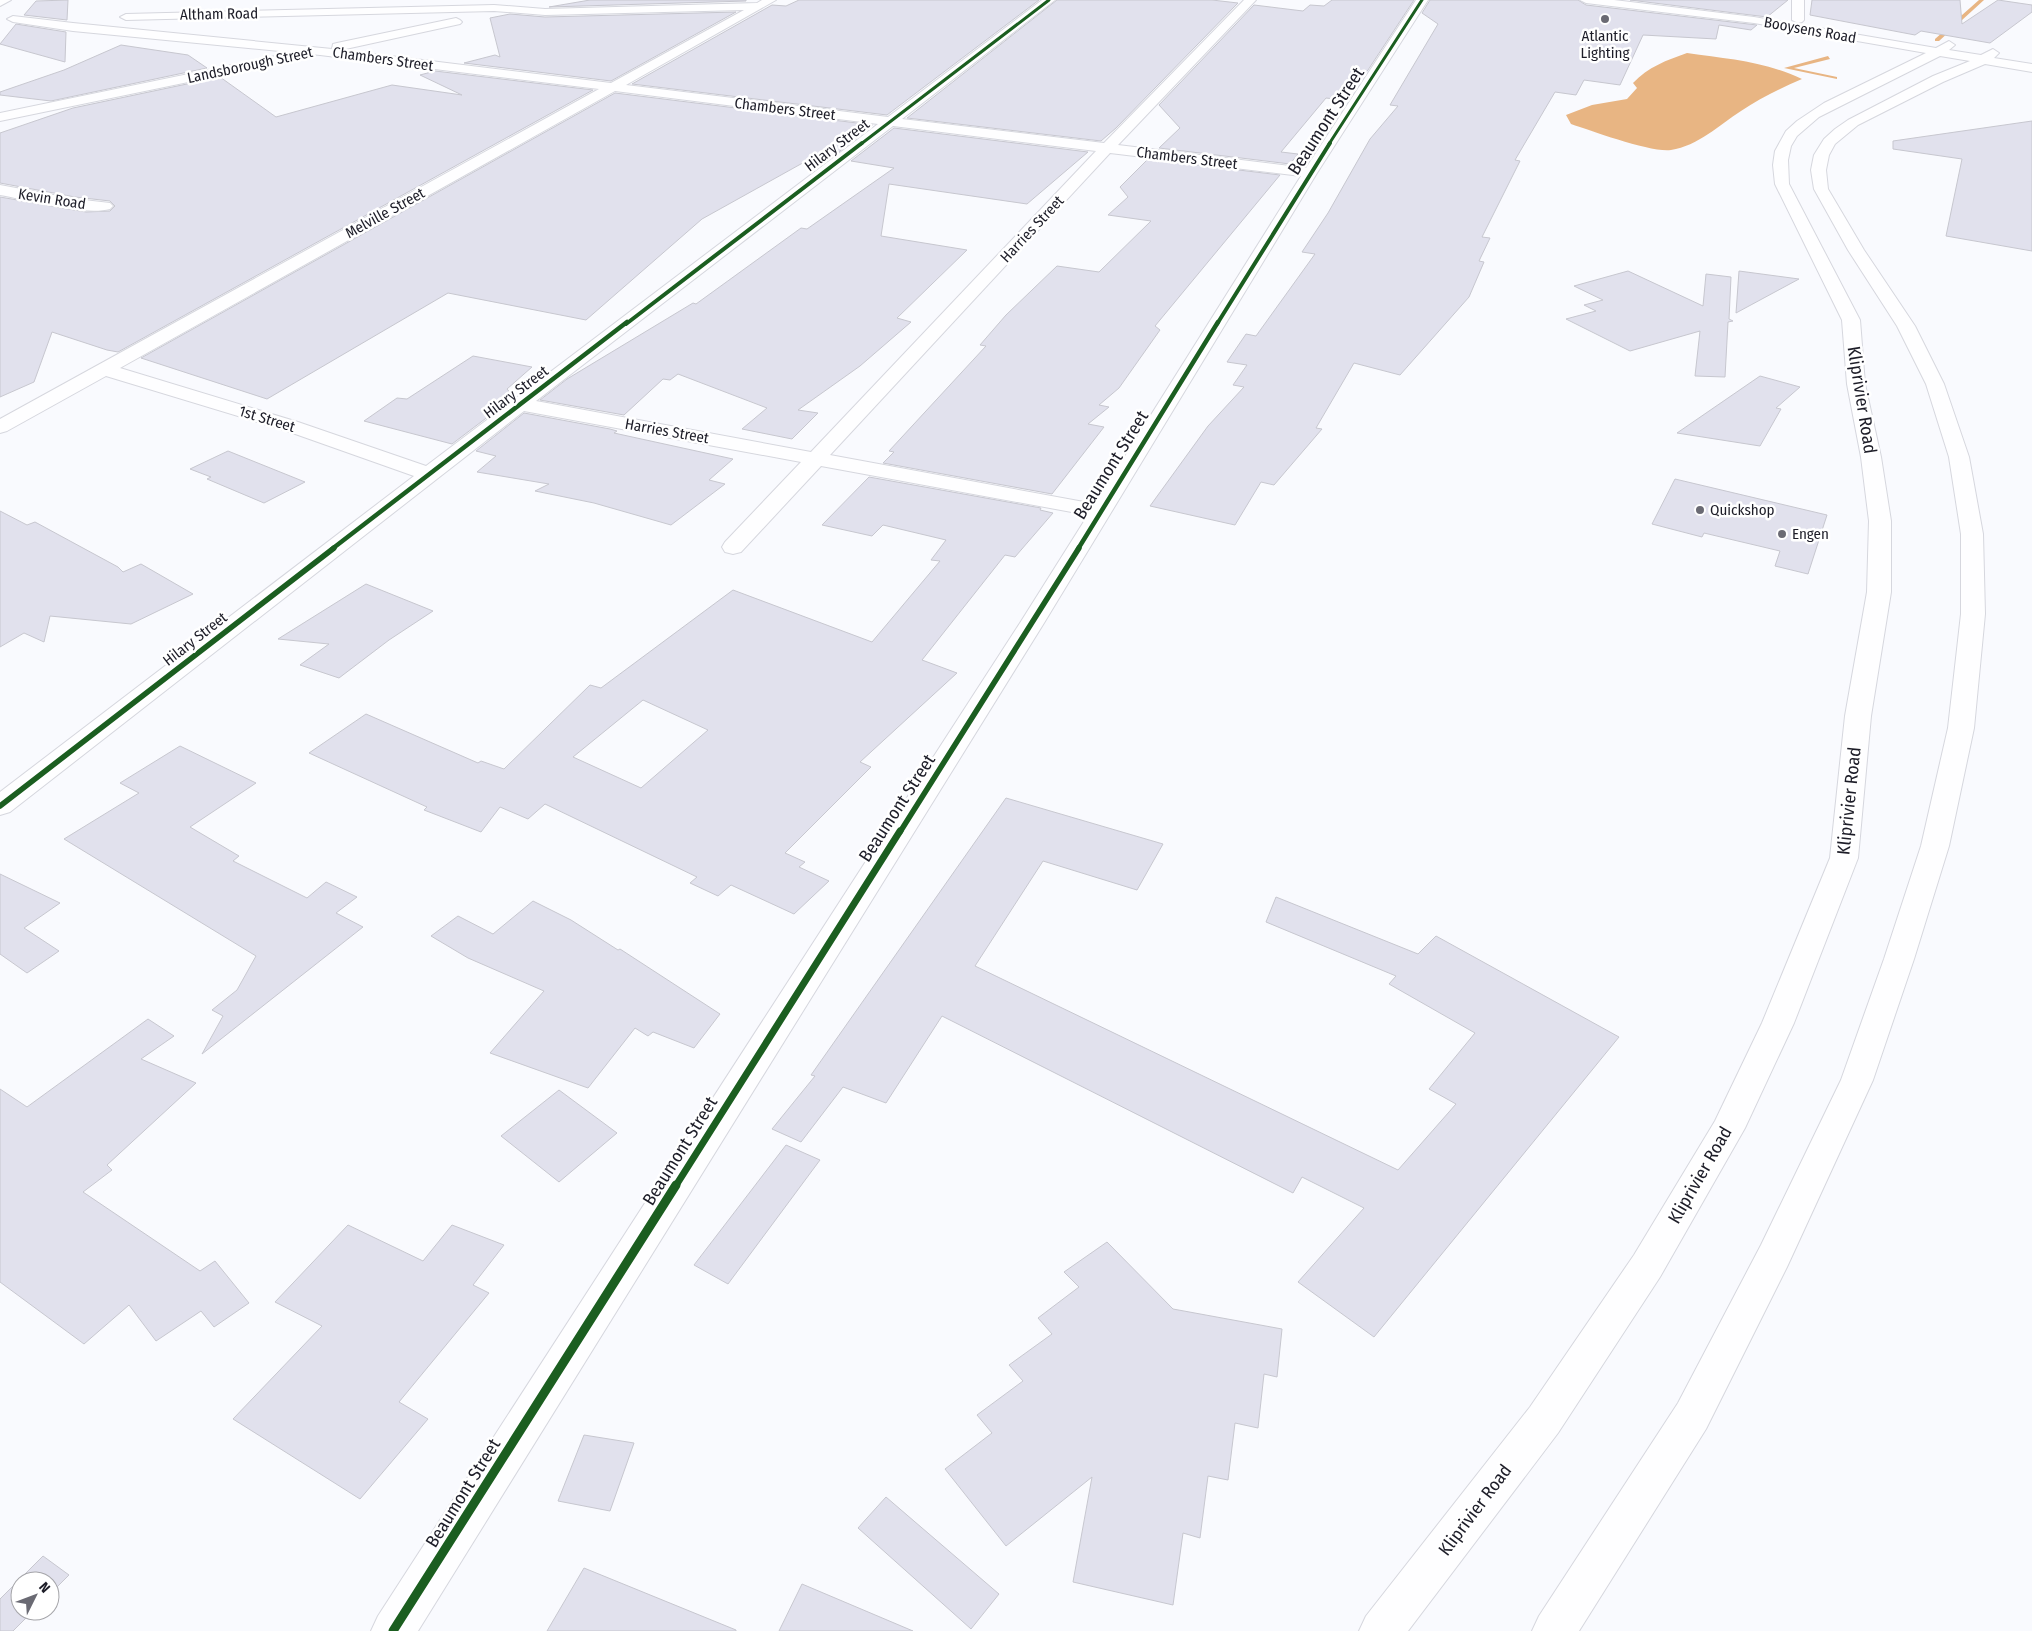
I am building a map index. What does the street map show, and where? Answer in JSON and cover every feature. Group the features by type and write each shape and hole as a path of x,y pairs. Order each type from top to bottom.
{"street":[{"path":"0,3 4,0"},
{"name":"Landsborough Street","path":"0,117 558,0"},
{"name":"Hilary Street","path":"0,806 428,474 1049,0"},
{"name":"Harries Street","path":"733,547 1106,149 1250,0"},
{"name":"Beaumont Street","path":"393,1631 948,757 1310,173 1422,0"},
{"name":"Booysens Road","path":"1586,0 1614,1 1718,15 1988,56 2032,59"},
{"name":"Booysens Road","path":"1659,0 1798,20 1944,49"},
{"path":"1798,0 1798,20"},
{"path":"514,9 545,12 765,3"},
{"name":"Melville Street","path":"0,427 765,3"},
{"name":"Altham Road","path":"112,17 514,9"},
{"name":"Altham Road","path":"0,19 92,17"},
{"name":"Altham Road","path":"13,19 73,27 320,51"},
{"path":"1827,33 1869,49 1876,54"},
{"name":"Kliprivier Road","path":"1554,1631 1692,1416 1774,1256 1857,1080 1899,959 1935,846 1961,728 1973,614 1972,534 1960,457 1935,384 1906,326 1839,221 1821,189 1819,164 1826,146 1835,134 1890,83 1944,49"},
{"name":"Chambers Street","path":"320,51 1310,173"},
{"name":"Booysens Road","path":"1988,56 2032,68"},
{"name":"Kliprivier Road","path":"1381,1631 1544,1420 1652,1258 1728,1128 1778,1023 1844,858 1858,716 1879,592 1880,521 1872,457 1856,384 1851,320 1782,184 1781,161 1784,145 1795,130 1810,118 1846,96 1890,83 1918,89 1988,56"},
{"path":"1890,83 1964,82"},
{"path":"0,105 37,109"},
{"name":"Kevin Road","path":"0,190 75,204 105,206"},
{"name":"1st Street","path":"104,369 291,426 428,474"},
{"name":"Harries Street","path":"520,404 1100,511"}],"shaded area":[{"path":"1687,53 1760,64 1802,79 1756,102 1699,140 1671,150 1637,145 1571,124 1566,115 1592,105 1627,99 1637,88 1633,83 1639,77 1665,61"}],"building":[{"path":"68,0 67,20 24,15 36,1"},
{"path":"590,0 746,0 746,1 549,7"},
{"path":"799,0 1039,0 887,115 632,84 772,5 786,6"},
{"path":"1057,0 1212,0 1238,3 1101,141 907,118"},
{"path":"1332,0 1414,0 1368,70 1343,100 1326,98 1281,152 1298,154 1290,164 1159,148 1180,128 1159,105 1254,5 1303,11 1310,5 1324,6"},
{"path":"1430,0 1578,0 1586,5 1757,25 1751,30 1719,25 1716,39 1643,35 1620,85 1584,80 1576,95 1555,92 1515,160 1520,161 1482,237 1490,238 1479,261 1484,262 1469,297 1400,375 1354,363 1316,428 1322,429 1274,485 1261,482 1235,525 1150,506 1208,426 1244,387 1233,385 1247,365 1227,362 1246,334 1256,336 1315,254 1302,252 1328,213 1370,139 1398,106 1390,105 1438,24 1422,13"},
{"path":"1630,0 1788,0 1767,17"},
{"path":"1812,0 1960,0 1962,24 1998,0 2032,5 2032,12 1990,43 1921,31 1915,35 1810,15"},
{"path":"736,12 611,81 464,63 495,55 500,57 490,18 510,14 545,17"},
{"path":"16,24 66,32 65,62 0,44"},
{"path":"121,45 188,55 207,68 51,101 0,95 0,92 64,70"},
{"path":"435,71 593,90 118,352 52,332 34,382 0,397 0,197 86,212 110,211 115,206 110,201 75,197 0,183 0,133 73,108 220,77 276,117 392,85 462,95 420,75"},
{"path":"615,93 873,125 831,158 817,155 702,219 586,320 448,293 267,399 141,358"},
{"path":"2032,121 2032,251 1946,236 1962,159 1893,149 1893,141"},
{"path":"894,128 1088,152 1027,204 889,184 881,236 967,250 897,318 911,322 860,366 798,410 818,413 792,439 742,429 767,408 678,374 670,380 663,379 624,415 540,400 567,379 693,303 696,304 801,228 807,229 894,168 851,161"},
{"path":"1148,159 1280,175 1155,326 1160,330 1119,388 1099,405 1109,407 1088,424 1104,427 1052,494 883,463 894,452 889,451 986,346 980,345 1006,315 1057,266 1099,272 1151,221 1108,215 1128,197 1120,187"},
{"path":"1628,271 1703,306 1706,274 1731,277 1729,319 1733,321 1728,322 1725,377 1695,376 1700,331 1630,351 1566,319 1596,311 1584,305 1603,300 1574,286"},
{"path":"1739,271 1799,279 1736,313"},
{"path":"473,356 532,367 507,389 514,397 452,444 364,421 397,398 407,399"},
{"path":"1760,376 1800,387 1776,408 1781,409 1760,446 1677,433"},
{"path":"524,413 610,429 617,431 614,433 733,459 709,480 725,484 671,525 594,503 535,491 549,484 477,472 496,456 476,451"},
{"path":"228,451 305,482 264,503 207,479 211,477 190,469"},
{"path":"869,477 1041,508 1040,510 1053,513 1015,557 1005,555 922,660 957,673 860,762 871,767 785,853 805,862 799,867 829,881 794,914 731,885 718,896 690,883 697,877 545,804 528,819 500,807 481,832 424,810 427,807 309,753 366,714 478,763 481,761 504,769 590,685 601,688 733,590 872,642 940,561 931,560 946,540 883,525 872,536 822,525","holes":["643,700 708,730 641,788 573,757"]},
{"path":"1675,479 1827,515 1808,574 1775,566 1780,551 1704,533 1702,537 1652,524"},
{"path":"0,511 27,525 35,522 118,567 123,572 141,564 193,594 131,624 50,616 44,642 24,633 0,647"},
{"path":"366,584 433,611 389,640 339,678 300,665 329,644 278,639"},
{"path":"180,746 256,783 190,827 239,856 233,861 307,898 326,882 357,897 336,913 363,927 202,1054 223,1016 212,1010 237,990 256,956 64,839 139,793 120,783"},
{"path":"1006,798 1163,844 1137,890 1043,861 975,966 1398,1170 1456,1104 1429,1089 1475,1033 1389,984 1396,976 1266,922 1276,897 1418,954 1436,936 1619,1037 1374,1337 1298,1282 1364,1208 1302,1177 1293,1193 942,1016 886,1103 843,1087 801,1142 772,1129 815,1076 811,1075"},
{"path":"0,874 60,903 24,928 59,951 27,973 0,954"},
{"path":"533,901 571,920 618,950 620,949 720,1014 694,1048 653,1032 648,1036 635,1028 588,1088 490,1053 544,991 468,958 431,936 458,916 493,934"},
{"path":"148,1019 174,1036 141,1059 196,1083 107,1165 112,1170 83,1192 200,1271 215,1261 249,1303 214,1327 201,1311 156,1341 129,1305 84,1344 0,1282 0,1089 27,1107"},
{"path":"559,1090 617,1133 559,1182 501,1136"},
{"path":"786,1145 820,1160 728,1284 694,1265"},
{"path":"348,1225 423,1261 452,1225 504,1245 473,1285 489,1293 399,1402 428,1419 360,1499 233,1419 322,1326 275,1302"},
{"path":"1107,1242 1173,1309 1282,1329 1277,1377 1264,1374 1258,1428 1235,1423 1228,1480 1208,1476 1200,1538 1183,1533 1173,1605 1073,1582 1092,1477 1006,1546 945,1469 992,1433 977,1415 1023,1381 1009,1365 1052,1334 1038,1318 1079,1287 1064,1272"},
{"path":"584,1435 634,1443 610,1511 558,1501"},
{"path":"886,1497 999,1594 971,1629 858,1528"},
{"path":"43,1556 69,1575 60,1584 60,1571 28,1571"},
{"path":"584,1568 736,1630 736,1631 547,1631"},
{"path":"802,1584 913,1631 779,1631"},
{"path":"10,1589 10,1621 23,1621 13,1631 0,1631 0,1599"}],"waterway":[{"path":"1937,40 1982,0"},
{"path":"1791,67 1828,58"},
{"path":"1787,68 1835,78"}],"cycle path":[{"path":"0,806 429,474 1049,0"},
{"path":"393,1631 1032,623 1310,173 1422,0"}],"place":[{"name":"Atlantic Lighting","path":"1605,19"},
{"name":"Quickshop","path":"1700,510"},
{"name":"Engen","path":"1782,534"}]}
